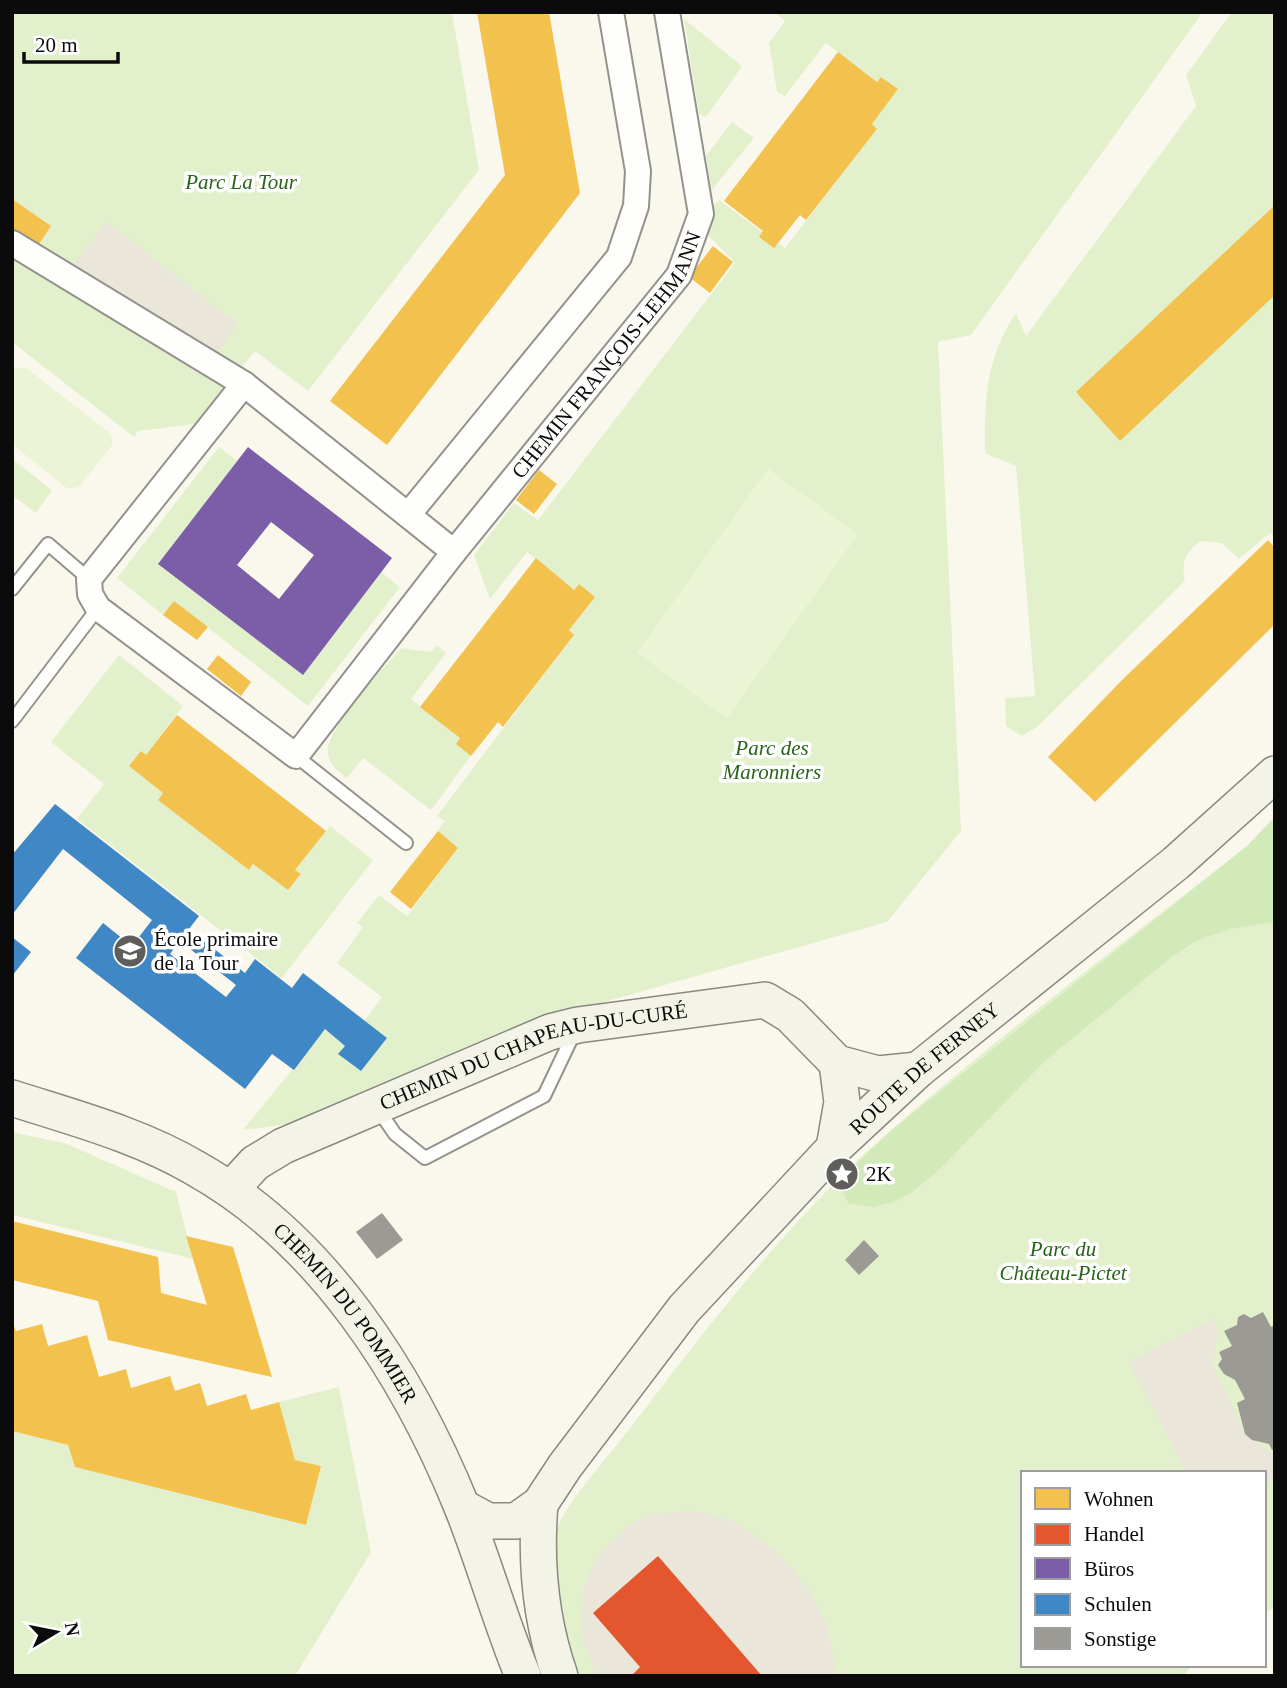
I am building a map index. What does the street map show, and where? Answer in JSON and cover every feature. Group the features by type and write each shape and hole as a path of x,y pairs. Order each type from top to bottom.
{"street":[{"name":"CHEMIN FRANÇOIS-LEHMANN","path":"408,515 623,249 636,206 638,171 611,12"},
{"name":"CHEMIN FRANÇOIS-LEHMANN","path":"296,756 454,552 679,275 701,214 667,12"},
{"path":"12,243 244,384 454,552"},
{"path":"244,384 89,579 90,594 97,608 296,756"},
{"name":"ROUTE DE FERNEY","path":"540,1504 565,1466 684,1309 834,1148 918,1070 1176,863 1275,774"},
{"name":"CHEMIN DU CHAPEAU-DU-CURÉ","path":"231,1189 269,1154 522,1043 578,1025 765,1000 790,1015 837,1063"},
{"path":"834,1148 842,1102 837,1063 878,1074 918,1070"},
{"name":"CHEMIN DU POMMIER","path":"12,1098 152,1147 231,1189 296,1244 352,1310 406,1393 462,1507 523,1676"},
{"path":"462,1507 488,1521 516,1521 540,1504"},
{"path":"540,1504 536,1549 540,1594 560,1676"}],"lane":[{"path":"12,589 48,544 89,579"},
{"path":"12,721 97,608"},
{"path":"296,756 406,843"},
{"path":"376,1107 395,1134 425,1158 544,1096 578,1025"}],"green space":[{"name":"Parc La Tour","path":"12,12 452,12 479,170 308,391 255,351 194,424 138,431 134,437 12,342"},
{"name":"Parc des Maronniers","path":"774,12 1203,12 971,335 938,342 961,831 887,922 541,1020 299,1123 243,1130 325,1029 345,1046 339,1055 361,1071 386,1039 364,1021 382,997 337,963 363,927 357,923 379,895 407,916 458,848 438,831 445,821 437,816 574,635 569,630 579,584 574,590 527,552 490,599 474,555 514,503 538,520 735,263 708,235 711,208 719,200 785,248 877,129 872,124 898,89 882,77 877,82 826,43 785,96 777,92 769,43 785,21"},
{"path":"1232,12 1275,12 1275,537 1270,533 1239,559 1222,543 1200,541 1185,558 1185,581 1037,727 1022,736 1006,726 1005,698 1035,696 1016,466 985,453 986,398 993,363 998,346 1016,313 1026,336 1196,106 1186,75"},
{"path":"684,19 742,66 706,117 699,114"},
{"path":"732,122 754,138 711,191 706,156"},
{"path":"25,367 111,434 113,444 79,487 68,489 12,444 12,369"},
{"path":"219,447 237,461 159,565 303,674 381,572 400,587 308,706 174,601 163,615 117,578"},
{"path":"12,459 52,490 36,513 12,495"},
{"path":"768,469 858,534 727,718 637,653"},
{"path":"437,645 446,653 411,699 460,738 456,744 471,756 431,810 363,758 347,778 333,765 328,753 336,729 401,648 431,652"},
{"path":"119,655 183,706 146,755 141,751 129,766 163,793 158,800 249,870 253,864 288,890 301,875 295,870 330,826 373,860 282,978 77,819 104,784 51,742"},
{"name":"Parc du Château-Pictet","path":"1275,817 1275,1606 1266,1613 1266,1471 1021,1471 1021,1667 1191,1667 1184,1676 581,1676 568,1643 555,1591 553,1555 558,1526 587,1481 691,1348 754,1271 855,1162 1023,1020 1247,846"},
{"path":"1275,817 1275,922 1234,928 1198,940 1173,956 1046,1060 941,1168 911,1193 874,1207 848,1203 843,1192 842,1177 892,1130 1247,846"},
{"path":"12,1132 67,1144 176,1192 193,1259 12,1215"},
{"path":"339,1387 371,1552 295,1676 12,1676 12,1431 68,1445 75,1467 306,1524 321,1466 295,1460 279,1402"}],"shaded area":[{"path":"106,221 239,325 200,375 57,286"},
{"path":"1213,1319 1218,1328 1213,1365 1245,1434 1275,1456 1275,1478 1266,1483 1266,1471 1185,1471 1128,1362"},
{"path":"686,1511 708,1513 735,1522 775,1550 792,1568 815,1600 829,1631 836,1676 596,1676 583,1640 581,1619 585,1583 592,1567 602,1550 630,1524 652,1514"}],"building: Wohnen":[{"path":"477,12 549,12 580,193 387,445 330,401 505,175"},
{"path":"838,52 877,82 881,77 898,89 872,124 877,129 806,220 800,215 774,248 759,237 763,231 724,201"},
{"path":"12,199 51,226 37,247 12,231"},
{"path":"1275,205 1275,295 1120,441 1076,392"},
{"path":"713,246 733,262 710,293 689,277"},
{"path":"539,470 557,484 534,514 516,500"},
{"path":"1268,540 1275,548 1275,624 1095,802 1048,757 1122,680"},
{"path":"536,558 574,590 579,584 595,597 569,630 574,635 503,727 498,722 471,756 456,744 460,738 420,707"},
{"path":"174,601 208,627 197,640 163,615"},
{"path":"218,655 251,682 241,696 207,669"},
{"path":"177,715 326,831 295,870 301,874 288,890 253,864 249,870 158,800 163,793 129,766 141,751 146,755"},
{"path":"438,831 458,848 411,909 390,892"},
{"path":"12,1221 158,1257 161,1293 207,1305 186,1236 233,1247 272,1377 108,1340 98,1301 12,1280"},
{"path":"12,1321 16,1331 42,1324 48,1346 87,1335 99,1377 126,1369 131,1388 170,1376 175,1391 200,1383 207,1406 246,1394 251,1410 279,1402 295,1460 321,1466 306,1525 75,1467 68,1445 12,1431"}],"building: Handel":[{"path":"658,1556 762,1676 631,1676 640,1667 593,1613"}],"building: Büros":[{"path":"248,447 392,558 303,675 158,564","holes":["271,522 314,555 279,599 237,565"]}],"building: Schulen":[{"path":"55,804 199,916 189,929 245,973 255,959 292,988 303,973 387,1038 361,1071 338,1054 345,1046 325,1029 294,1070 272,1054 245,1089 76,958 103,923 132,946 152,920 63,849 12,915 12,855","holes":["180,941 236,985 226,997 170,954"]},
{"path":"12,937 31,952 12,976"}],"building: Sonstige":[{"path":"382,1213 403,1240 377,1259 356,1232"},
{"path":"864,1240 879,1256 859,1275 845,1260"},
{"path":"1263,1312 1271,1327 1275,1325 1275,1449 1272,1450 1269,1444 1252,1440 1245,1434 1237,1403 1245,1399 1235,1380 1224,1374 1218,1365 1222,1359 1219,1352 1232,1346 1224,1331 1237,1325 1238,1317 1244,1314 1251,1318"}],"place":[{"name":"École primaire de la Tour","path":"130,951"},
{"name":"2K","path":"842,1174"}]}
